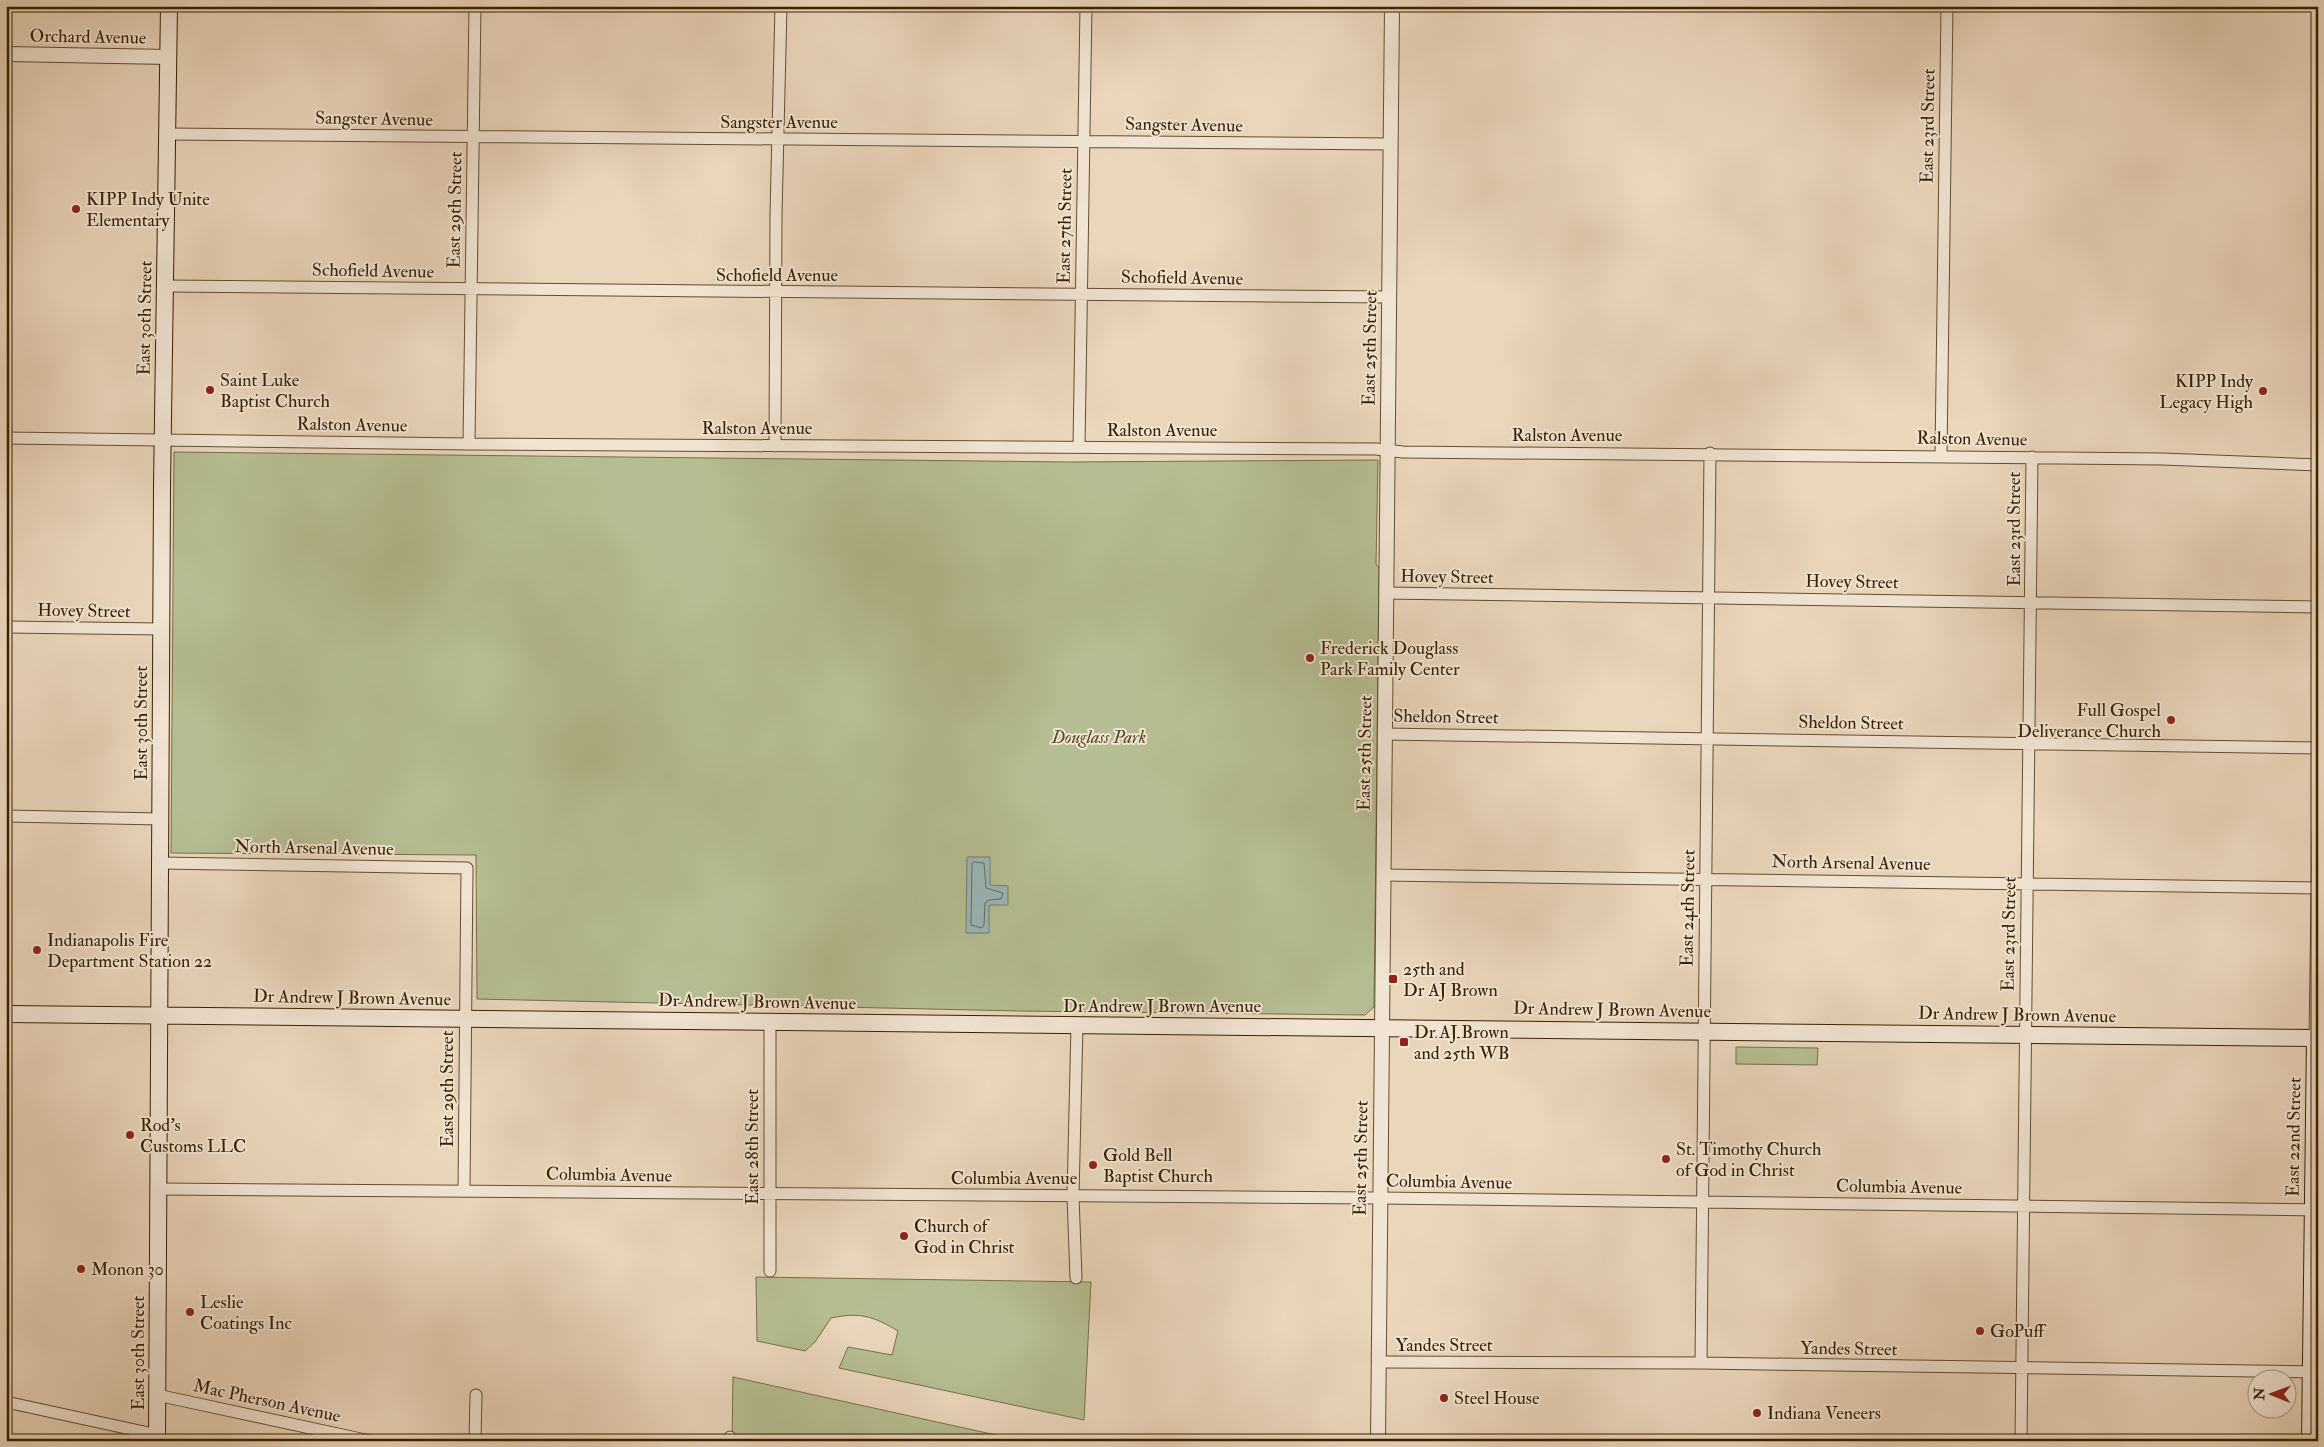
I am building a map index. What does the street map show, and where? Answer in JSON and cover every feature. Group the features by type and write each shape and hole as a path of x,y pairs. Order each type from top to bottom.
{"main road":[{"name":"East 30th Street","path":"158,1438 161,629 169,6"},
{"name":"Dr Andrew J Brown Avenue","path":"6,1014 2317,1038"},
{"name":"East 22nd Street","path":"2310,1441 2315,1372 2317,1038"}],"street":[{"name":"East 29th Street","path":"469,444 475,6"},
{"path":"775,446 777,140 781,6"},
{"name":"East 27th Street","path":"1079,447 1086,6"},
{"name":"East 25th Street","path":"1378,1441 1392,6"},
{"name":"East 23rd Street","path":"1940,456 1947,6"},
{"name":"Orchard Avenue","path":"6,54 169,57"},
{"name":"Sangster Avenue","path":"167,134 1391,144"},
{"name":"Schofield Avenue","path":"165,286 1389,297"},
{"name":"Ralston Avenue","path":"6,438 469,444 1079,447 2032,457 2221,460 2318,464"},
{"name":"East 24th Street","path":"1701,1363 1710,454"},
{"name":"East 23rd Street","path":"2021,1441 2032,457"},
{"name":"Hovey Street","path":"1386,593 2318,607"},
{"name":"Hovey Street","path":"6,627 161,629"},
{"name":"Sheldon Street","path":"1384,734 2028,742 2318,748"},
{"path":"6,816 161,819"},
{"name":"East 22nd Street","path":"2317,1038 2318,833"},
{"name":"North Arsenal Avenue","path":"160,863 467,868"},
{"name":"East 29th Street","path":"464,1191 467,868"},
{"name":"North Arsenal Avenue","path":"1383,875 2317,888"},
{"name":"East 28th Street","path":"770,1023 770,1271"},
{"path":"1076,1025 1073,1196 1076,1278"},
{"name":"Columbia Avenue","path":"159,1189 1380,1198 2316,1210"},
{"name":"Yandes Street","path":"1379,1362 1701,1363 2315,1372"},
{"name":"Mac Pherson Avenue","path":"157,1394 370,1441"},
{"path":"475,1441 476,1395"},
{"path":"6,1402 158,1438"}],"green space":[{"name":"Douglass Park","path":"174,452 1069,462 1378,460 1376,564 1379,568 1374,1007 1365,1015 1019,1011 477,999 476,855 171,853"},
{"path":"1736,1047 1818,1048 1817,1065 1736,1064"},
{"path":"756,1277 1091,1282 1084,1420 839,1368 848,1347 892,1355 898,1331 866,1317 850,1315 831,1318 815,1342 805,1351 757,1341"},
{"path":"733,1377 1023,1441 732,1441"}],"water":[{"path":"967,857 990,857 990,885 1008,886 1008,905 989,905 989,933 966,933"}],"place":[{"name":"KIPP Indy Unite Elementary","path":"76,209"},
{"name":"Saint Luke Baptist Church","path":"210,390"},
{"name":"KIPP Indy Legacy High","path":"2263,391"},
{"name":"Frederick Douglass Park Family Center","path":"1310,658"},
{"name":"Full Gospel Deliverance Church","path":"2171,720"},
{"name":"Indianapolis Fire Department Station 22","path":"37,950"},
{"name":"25th and Dr AJ Brown","path":"1393,979"},
{"name":"Dr AJ Brown and 25th WB","path":"1404,1042"},
{"name":"Rod's Customs LLC","path":"130,1135"},
{"name":"St. Timothy Church of God in Christ","path":"1666,1159"},
{"name":"Gold Bell Baptist Church","path":"1093,1165"},
{"name":"Church of God in Christ","path":"904,1236"},
{"name":"Monon 30","path":"81,1269"},
{"name":"Leslie Coatings Inc","path":"190,1312"},
{"name":"GoPuff","path":"1980,1331"},
{"name":"Steel House","path":"1444,1398"},
{"name":"Indiana Veneers","path":"1757,1413"}]}
